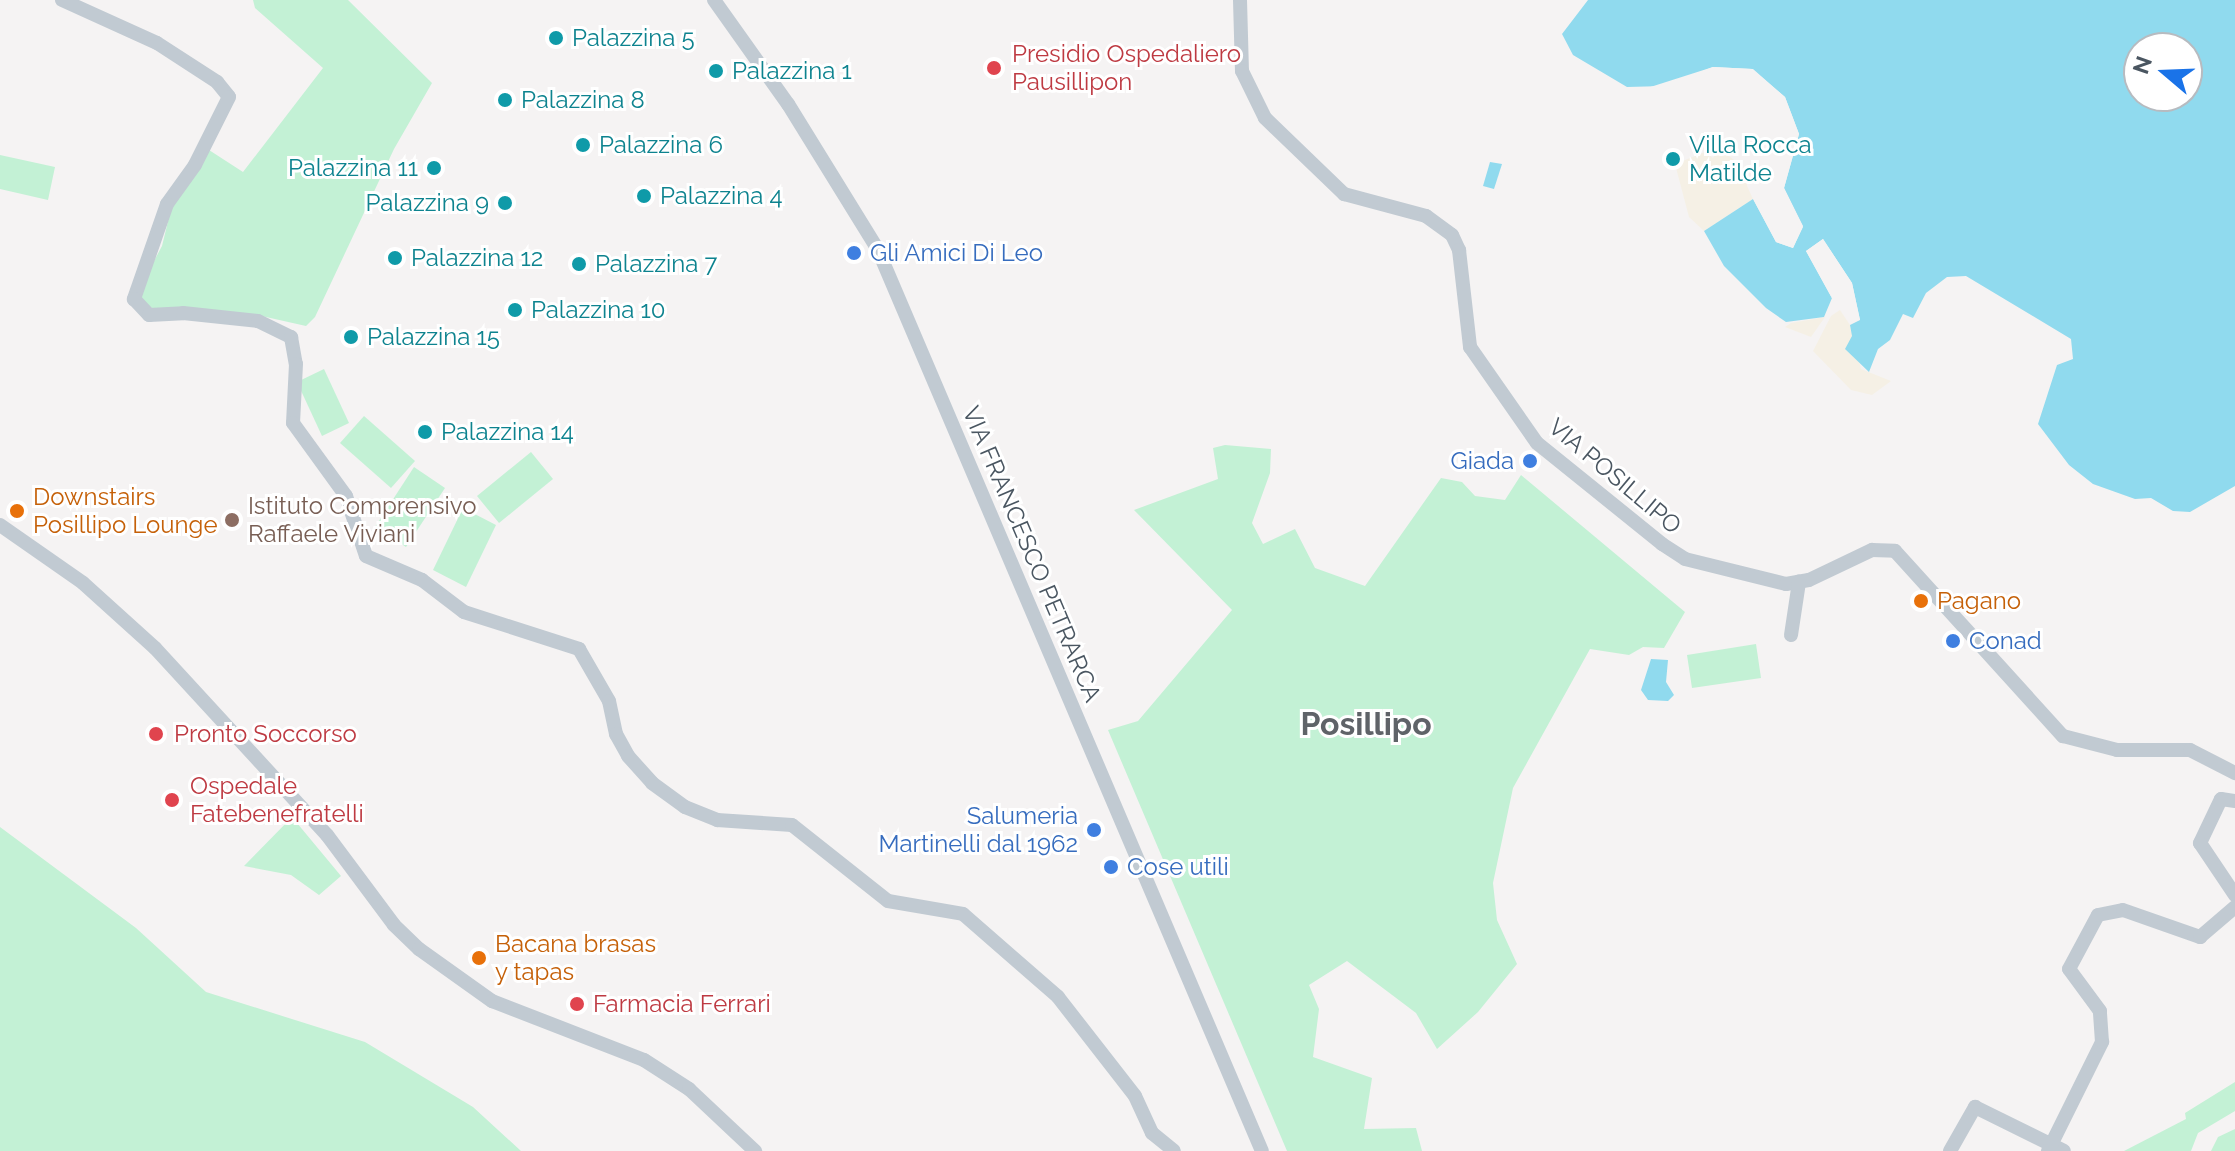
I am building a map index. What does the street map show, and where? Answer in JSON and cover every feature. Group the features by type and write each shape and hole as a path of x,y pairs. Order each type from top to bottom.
{"street":[{"path":"62,0 157,43 217,82 229,97 195,165 167,204 134,299 149,315 183,313 258,321 291,337 296,364 293,423 346,496 366,556 422,580 464,612 579,649 603,688 628,756 652,783 685,807 717,820 792,825 888,901 963,914 1058,997 1135,1096 1152,1133 1174,1151"},
{"name":"VIA FRANCESCO PETRARCA","path":"714,0 795,113 878,250 1262,1151"},
{"name":"VIA POSILLIPO","path":"1240,0 1242,71 1265,118 1284,142 1344,194 1426,216 1452,235 1459,250 1470,347 1537,443 1685,559 1767,581 1799,582 1872,550 1895,551 2063,736 2117,750 2190,750 2235,773"},
{"path":"0,525 83,583 155,648 327,835 394,925 419,949 492,1001 644,1060 689,1089 755,1151"},
{"path":"1791,635 1799,582"},
{"path":"2235,801 2221,799 2200,843 2235,895"},
{"path":"1950,1151 1974,1107 2054,1149 2102,1042 2100,1011 2069,969 2098,915 2123,910 2200,937 2235,907"}],"green space":[{"path":"253,0 348,0 432,83 394,149 315,317 306,326 257,315 152,308 142,302 139,289 162,246 172,205 209,150 243,172 323,68 255,8"},
{"path":"0,155 55,167 48,200 0,189"},
{"path":"324,369 349,423 322,436 297,382"},
{"path":"364,416 415,461 391,488 340,443"},
{"path":"1225,445 1271,449 1270,473 1252,523 1263,544 1295,529 1315,568 1365,586 1441,478 1462,482 1475,496 1505,500 1521,475 1685,612 1664,648 1643,647 1629,655 1590,649 1513,788 1493,883 1497,920 1517,964 1478,1012 1437,1049 1416,1013 1347,961 1309,985 1319,1009 1313,1057 1372,1078 1364,1129 1416,1128 1422,1151 1287,1151 1108,730 1138,721 1232,610 1134,510 1218,479 1213,448"},
{"path":"531,452 553,479 499,523 477,496"},
{"path":"414,467 445,488 406,547 375,527"},
{"path":"463,508 496,525 466,587 433,570"},
{"path":"1756,644 1761,678 1692,688 1687,655"},
{"path":"292,817 341,876 319,895 291,875 244,866"},
{"path":"0,827 136,928 206,992 365,1042 473,1107 521,1151 0,1151"},
{"path":"2235,1082 2235,1111 2198,1133 2191,1151 2124,1151 2186,1119 2185,1113"},
{"path":"2235,1129 2235,1151 2211,1151 2218,1137"}],"sand":[{"path":"1720,149 1748,171 1747,186 1753,199 1704,231 1689,217 1675,164 1705,152 1713,158"},
{"path":"1840,310 1850,325 1861,369 1891,381 1872,395 1851,390 1813,351 1831,316"},
{"path":"1825,317 1811,337 1785,327 1791,323"}],"water":[{"path":"1588,0 2235,0 2235,486 2190,512 2173,511 2151,498 2135,499 2093,484 2069,465 2038,424 2057,365 2073,359 2071,339 1966,276 1947,277 1926,293 1913,318 1903,314 1890,340 1878,349 1869,372 1845,349 1852,336 1850,325 1860,320 1852,283 1823,239 1806,251 1832,298 1824,317 1786,322 1766,308 1724,266 1704,231 1753,199 1776,242 1793,248 1803,226 1784,188 1799,134 1785,97 1752,69 1713,67 1664,86 1627,87 1573,55 1562,34"},
{"path":"1490,162 1502,164 1494,189 1483,186"},
{"path":"1651,659 1668,660 1666,682 1674,695 1668,701 1648,700 1641,690"}],"pier":[{"path":"1713,67 1753,69 1785,97 1799,134 1784,188 1803,227 1793,248 1776,242 1751,195 1779,239 1791,244 1799,227 1780,188 1794,134 1782,99 1751,72 1713,71 1665,90 1641,90"},
{"path":"1823,239 1852,283 1860,320 1847,321 1856,318 1856,307 1834,258 1822,244 1812,251 1834,302 1806,251"}],"place":[{"name":"Palazzina 5","path":"556,38"},
{"name":"Presidio Ospedaliero Pausillipon","path":"994,68"},
{"name":"Palazzina 1","path":"716,71"},
{"name":"Palazzina 8","path":"505,100"},
{"name":"Palazzina 6","path":"583,145"},
{"name":"Villa Rocca Matilde","path":"1673,159"},
{"name":"Palazzina 11","path":"434,168"},
{"name":"Palazzina 4","path":"644,196"},
{"name":"Palazzina 9","path":"505,203"},
{"name":"Gli Amici Di Leo","path":"854,253"},
{"name":"Palazzina 12","path":"395,258"},
{"name":"Palazzina 7","path":"579,264"},
{"name":"Palazzina 10","path":"515,310"},
{"name":"Palazzina 15","path":"351,337"},
{"name":"Palazzina 14","path":"425,432"},
{"name":"Giada","path":"1530,461"},
{"name":"Downstairs Posillipo Lounge","path":"17,511"},
{"name":"Istituto Comprensivo Raffaele Viviani","path":"232,520"},
{"name":"Pagano","path":"1921,601"},
{"name":"Conad","path":"1953,641"},
{"name":"Pronto Soccorso","path":"156,734"},
{"name":"Ospedale Fatebenefratelli","path":"172,800"},
{"name":"Salumeria Martinelli dal 1962","path":"1094,830"},
{"name":"Cose utili","path":"1111,867"},
{"name":"Bacana brasas y tapas","path":"479,958"},
{"name":"Farmacia Ferrari","path":"577,1004"}],"district":[{"name":"Posillipo","path":"1366,724"}]}
